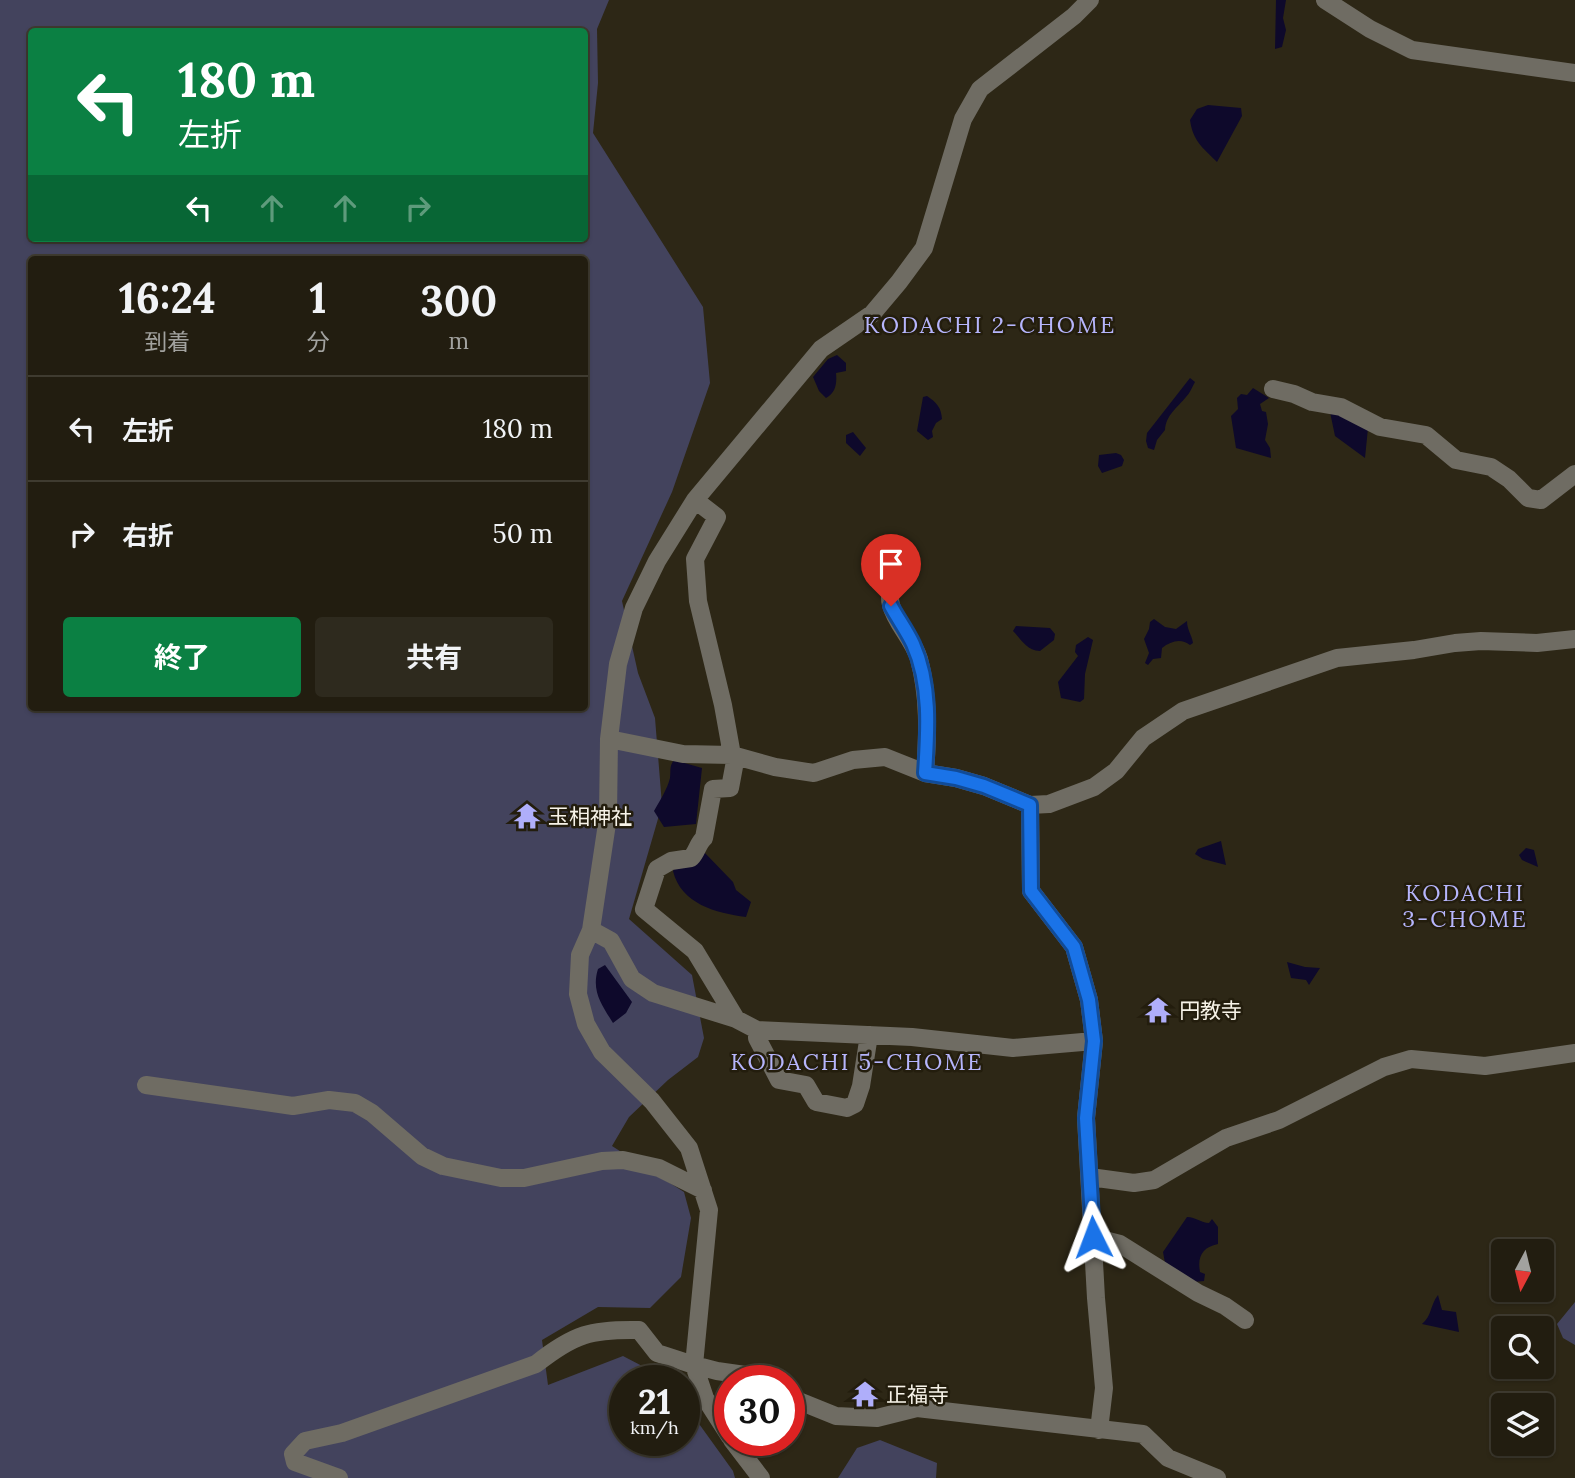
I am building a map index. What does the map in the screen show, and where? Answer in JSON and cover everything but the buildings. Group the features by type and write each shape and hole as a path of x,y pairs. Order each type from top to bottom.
{"street":[{"path":"340,1478 295,1462 293,1454 305,1441 342,1433 536,1364 558,1346 580,1334 612,1329 639,1330 657,1353 694,1365 709,1210 703,1190 689,1148 652,1101 602,1052 586,1024 578,994 580,955 592,930 608,817 609,738 618,664 634,608 657,561 695,500 821,349 872,314 924,248 962,119 980,89 1074,16 1090,0"},
{"path":"1325,0 1370,29 1412,50 1575,73"},
{"path":"1273,389 1312,402 1341,407 1380,427 1426,435 1456,460 1491,467 1509,479 1528,498 1541,500 1575,474"},
{"path":"695,500 717,516 695,559 698,601 734,755 730,788 713,789 704,838 700,841 698,851 691,858 671,861 657,869 644,909 695,951 736,1019"},
{"path":"892,573 891,606 919,659 929,721 925,773"},
{"path":"609,738 683,754 734,755 814,773 853,760 885,757 925,773 984,786 1030,805 1049,804 1094,787 1115,771 1143,738 1183,711 1337,658 1455,643 1537,643 1575,639"},
{"path":"1030,805 1031,891 1074,947 1089,1000 1094,1041 1086,1118 1104,1388 1099,1430"},
{"path":"592,930 611,941 632,979 653,992 736,1019 757,1030 912,1037 1013,1048 1094,1041"},
{"path":"757,1030 757,1038 779,1080 806,1085 816,1102 847,1108 855,1104 861,1086 869,1035"},
{"path":"1090,1177 1134,1183 1154,1180 1226,1138 1279,1120 1384,1067 1411,1059 1485,1066 1575,1053"},
{"path":"146,1085 293,1106 329,1100 355,1103 372,1113 422,1156 443,1166 501,1178 524,1178 602,1161 623,1160 659,1168 703,1190"},
{"path":"1093,1237 1120,1244 1245,1320"},
{"path":"700,1383 714,1412"},
{"path":"805,1405 836,1416 877,1418 917,1408 1143,1434 1168,1458 1217,1478"},
{"path":"744,1456 761,1478"}],"shaded area":[{"path":"0,0 609,0 597,29 598,83 593,133 703,307 710,383 672,492 622,601 638,673 655,718 662,805 629,919 692,975 704,1038 698,1057 668,1080 629,1117 612,1146 684,1192 691,1218 681,1277 650,1308 598,1307 542,1340 548,1385 623,1356 640,1365 609,1365 609,1456 700,1456 700,1425 714,1445 714,1456 722,1456 735,1478 0,1478"},
{"path":"1276,0 1286,0 1283,18 1286,30 1282,47 1275,49"},
{"path":"1208,105 1241,108 1242,116 1217,162 1196,139 1191,127 1190,120 1197,109"},
{"path":"837,355 846,363 846,371 836,373 835,387 826,398 819,391 813,377 828,359"},
{"path":"1190,378 1195,382 1190,392 1170,416 1154,450 1148,448 1147,433"},
{"path":"1253,388 1269,398 1260,404 1262,411 1266,412 1268,424 1265,440 1270,448 1271,458 1236,448 1231,416 1238,409 1237,398 1241,394 1247,395"},
{"path":"927,396 938,406 942,419 936,423 932,431 933,437 928,440 917,431 923,397"},
{"path":"1332,408 1368,428 1365,458 1335,436 1330,412"},
{"path":"853,432 866,448 860,456 846,443 846,435"},
{"path":"1116,453 1124,460 1122,466 1102,473 1098,466 1099,455"},
{"path":"1154,619 1165,627 1176,629 1187,621 1193,643 1190,645 1176,641 1169,644 1162,648 1161,658 1153,659 1148,665 1145,663 1149,653 1144,639 1150,622"},
{"path":"1016,626 1050,628 1055,634 1054,640 1040,651 1031,649 1013,631"},
{"path":"1088,637 1093,640 1085,674 1084,699 1080,702 1061,698 1058,682 1078,656 1075,652 1076,645"},
{"path":"674,760 702,768 696,824 664,827 654,811 667,787"},
{"path":"1221,841 1226,865 1195,854 1198,849"},
{"path":"1526,848 1534,850 1538,867 1522,860 1519,855"},
{"path":"704,852 733,882 736,890 751,902 746,917 701,905 684,892 677,882 673,871 677,864"},
{"path":"1287,962 1320,968 1309,985 1306,980 1291,978"},
{"path":"605,965 632,1002 626,1013 613,1023 602,1004 596,984 598,969"},
{"path":"1187,1217 1209,1223 1212,1219 1218,1227 1218,1244 1208,1247 1200,1257 1200,1272 1205,1274 1204,1281 1193,1282 1165,1263 1163,1252"},
{"path":"1438,1295 1442,1310 1456,1312 1459,1332 1422,1324 1428,1318"},
{"path":"1575,1302 1575,1345 1563,1338 1557,1324"},
{"path":"880,1440 937,1463 936,1478 838,1478 857,1448"}],"place":[{"name":"玉相神社","path":"527,816"},
{"name":"円教寺","path":"1158,1010"},
{"name":"正福寺","path":"865,1394"}],"district":[{"name":"KODACHI 2-CHOME","path":"990,324"},
{"name":"KODACHI 3-CHOME","path":"1465,905"},
{"name":"KODACHI 5-CHOME","path":"857,1061"}],"route":[{"path":"891,606 919,659 929,721 925,773 984,786 1030,805 1031,891 1074,947 1089,1000 1094,1041 1086,1118 1093,1237"}]}
